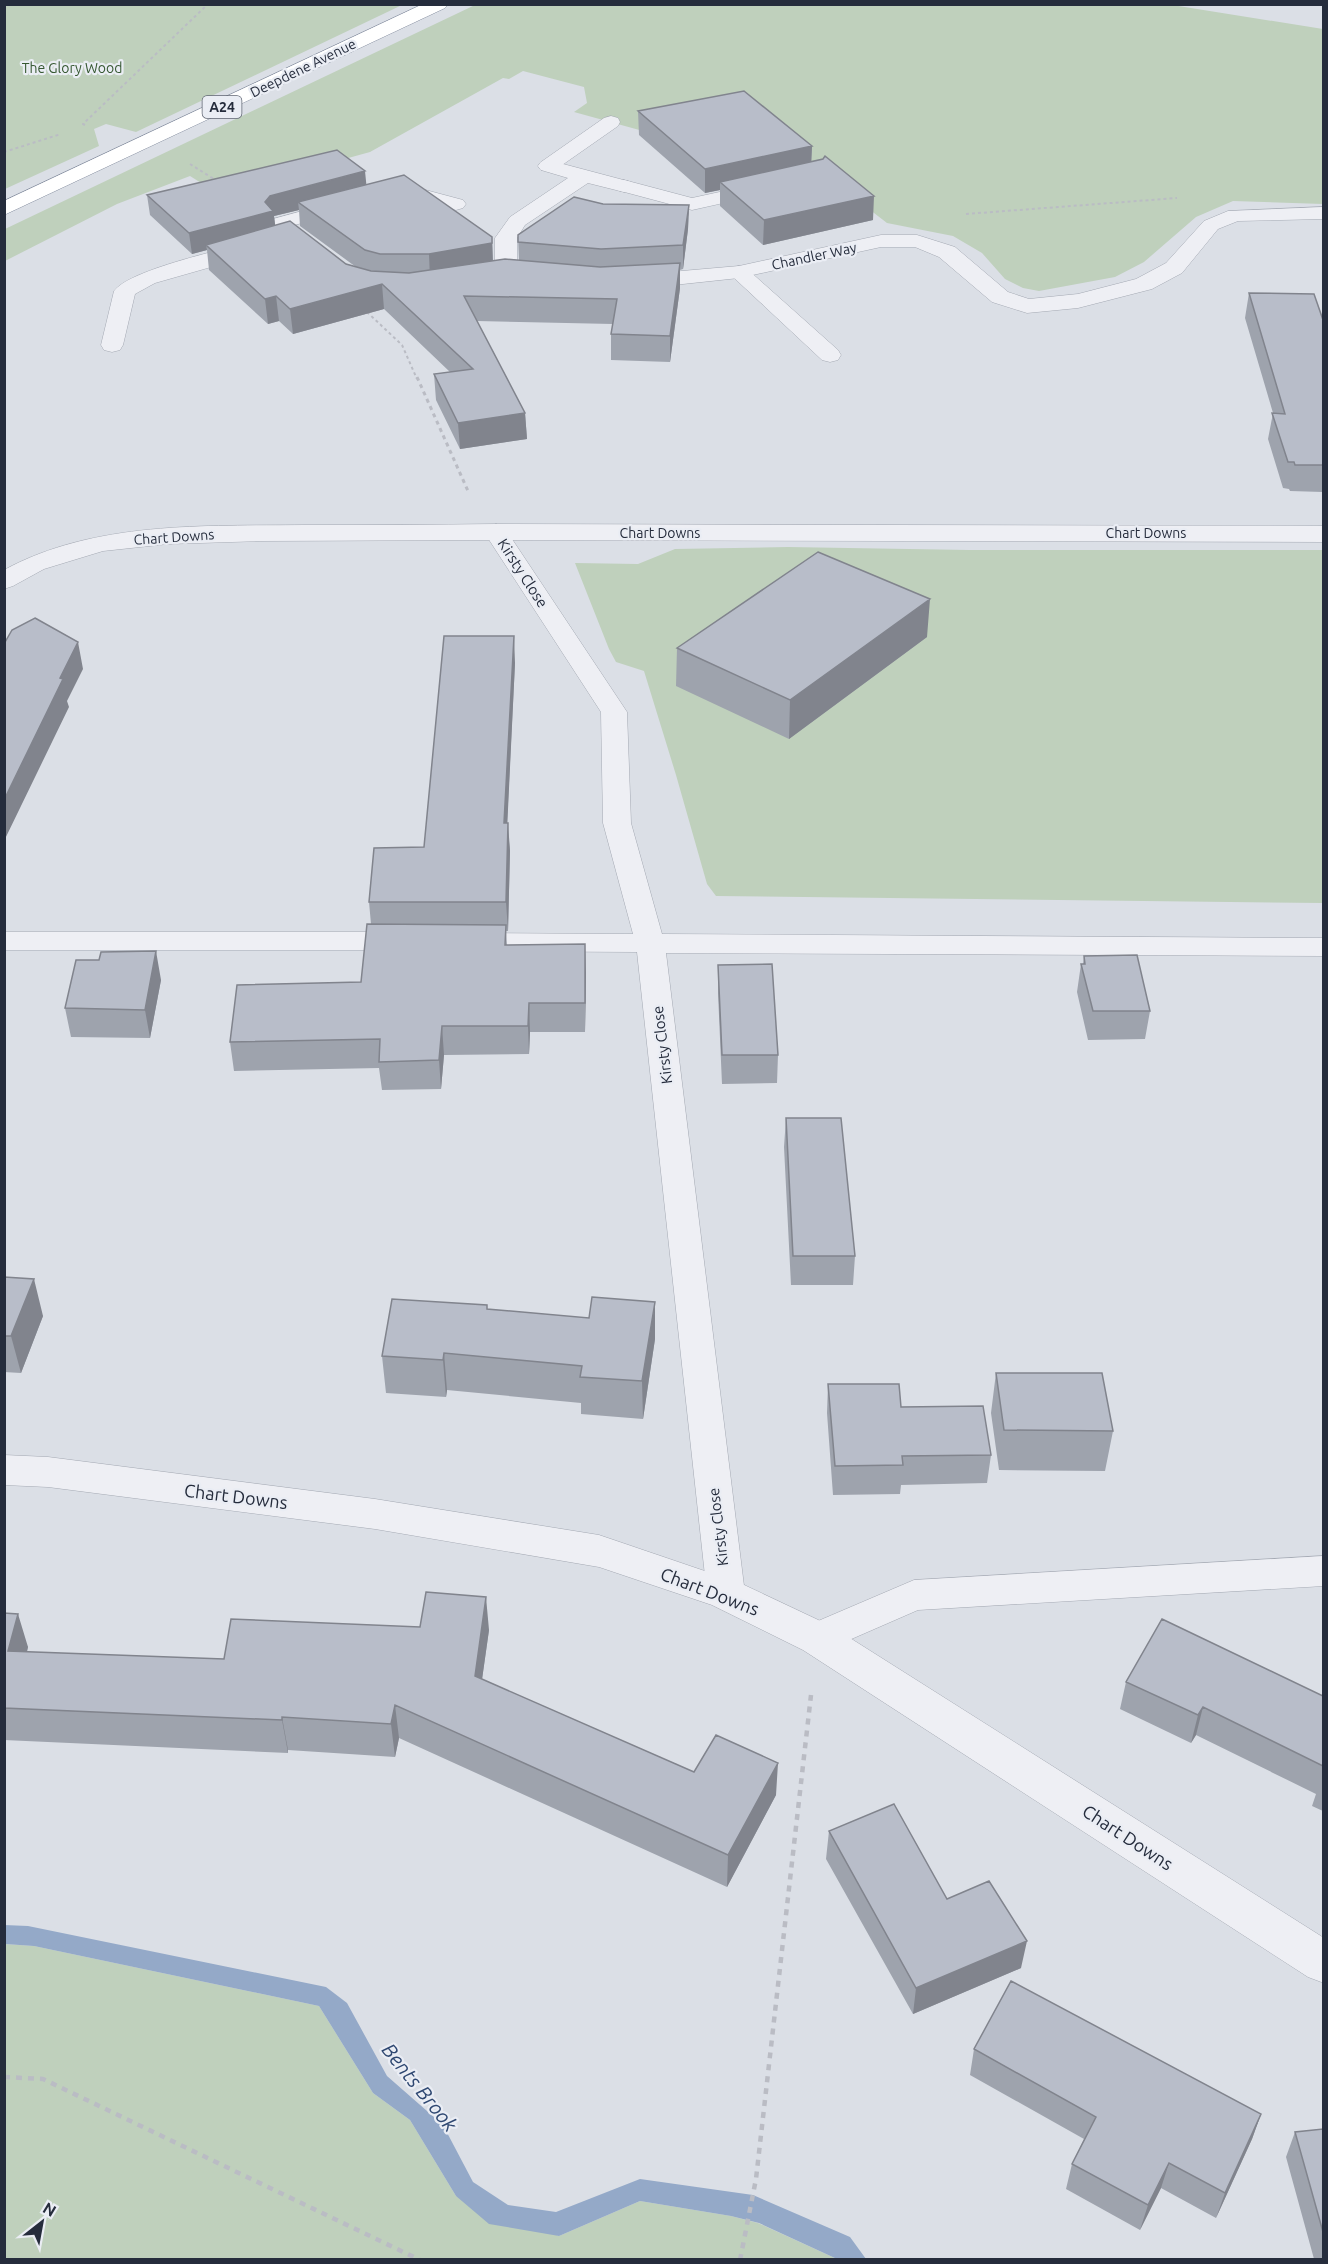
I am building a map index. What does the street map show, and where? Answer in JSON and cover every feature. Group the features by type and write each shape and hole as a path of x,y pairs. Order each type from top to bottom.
{"highway":[{"name":"Deepdene Avenue","path":"4,210 439,4"}],"street":[{"path":"548,166 624,186"},
{"path":"506,276 506,238 517,221 585,176"},
{"name":"Chandler Way","path":"613,283 670,280 739,272 881,241 917,241 947,252 1000,297 1027,306 1068,302 1144,284 1174,268 1211,225 1235,215 1323,213"},
{"path":"112,345 125,291 147,278 294,233"},
{"name":"Chart Downs","path":"4,581 35,564 99,544 168,536 496,532 1323,534"},
{"name":"Chart Downs","path":"4,1470 48,1472 375,1514 599,1551 726,1594 817,1638 1323,1963"}],"lane":[{"path":"548,166 611,122"},
{"path":"624,186 692,204 780,184"},
{"path":"381,196 403,190 456,204"},
{"path":"294,233 358,202"},
{"path":"739,272 830,355"},
{"name":"Kirsty Close","path":"496,532 614,712 617,823 650,942 726,1594"},
{"path":"4,941 650,942 1323,947"},
{"path":"817,1638 914,1595 1323,1571"}],"path":[{"path":"80,129 90,126"},
{"path":"4,152 70,132"},
{"path":"964,214 1183,198"},
{"path":"364,308 402,345 479,513 496,532"},
{"path":"740,2259 756,2179 817,1638"},
{"path":"4,2077 43,2079 420,2259"}],"green space":[{"path":"1166,4 1323,29 1323,204 1233,201 1196,217 1144,262 1115,277 1039,291 1023,288 1005,279 982,253 953,236 887,223 742,111 643,131 574,112 587,103 584,87 523,71 509,79 503,78 370,152 276,178 206,186 190,176 117,204 5,261 5,229 475,5"},
{"name":"The Glory Wood","path":"4,5 402,5 136,132 106,124 94,129 99,146 5,189"},
{"path":"788,547 969,550 1323,550 1323,903 716,896 707,884 644,671 616,662 575,563 638,564 675,549"},
{"path":"4,1944 34,1946 319,2006 373,2093 410,2120 456,2196 559,2236 640,2201 731,2216 758,2223 837,2259 5,2259"}],"water":[{"path":"4,1925 28,1926 326,1987 347,2003 387,2076 443,2125 473,2182 508,2205 556,2212 640,2179 753,2195 850,2237 866,2259 837,2259 759,2223 640,2201 559,2236 489,2224 456,2196 410,2120 373,2093 319,2006 34,1946 5,1944"}],"building":[{"path":"744,91 812,146 705,169 638,111"},
{"path":"337,150 365,171 270,196 265,202 273,211 189,233 147,195"},
{"path":"825,156 874,196 764,220 720,182 823,159"},
{"path":"404,175 492,237 492,243 429,254 380,254 365,250 298,202"},
{"path":"574,197 603,204 689,205 683,245 601,249 518,242 518,235"},
{"path":"290,221 346,264 371,271 409,273 505,259 600,267 680,263 670,336 611,334 617,299 464,296 525,413 458,423 434,374 473,369 382,284 290,309 276,296 265,299 206,245"},
{"path":"1249,293 1314,294 1323,320 1323,465 1295,465 1294,462 1288,462 1272,413 1285,414"},
{"path":"818,552 930,599 790,700 677,648"},
{"path":"35,618 78,642 60,678 63,679 4,800 4,644 12,630"},
{"path":"444,636 514,636 504,823 508,823 506,902 369,902 374,848 424,847"},
{"path":"367,924 506,925 505,945 585,944 585,1003 529,1003 528,1026 442,1026 439,1060 379,1062 380,1039 230,1042 237,985 361,982"},
{"path":"156,951 145,1010 65,1008 76,960 99,960 101,952"},
{"path":"1137,955 1150,1011 1093,1011 1081,964 1085,964 1084,956"},
{"path":"772,964 778,1055 722,1055 718,965"},
{"path":"786,1118 841,1118 855,1256 793,1256"},
{"path":"4,1277 34,1279 11,1336 4,1336"},
{"path":"592,1297 655,1302 642,1381 580,1377 582,1366 444,1353 443,1360 382,1356 392,1299 487,1305 487,1309 589,1318"},
{"path":"996,1373 1102,1373 1113,1431 1004,1430"},
{"path":"828,1384 899,1384 901,1407 983,1406 991,1455 902,1456 903,1465 835,1466"},
{"path":"426,1592 486,1597 475,1676 694,1772 716,1735 778,1763 728,1855 395,1705 391,1724 282,1717 282,1720 4,1708 4,1613 18,1614 8,1651 224,1659 231,1619 420,1627"},
{"path":"1162,1619 1323,1696 1323,1766 1203,1707 1198,1715 1126,1682"},
{"path":"894,1804 947,1899 989,1881 1027,1941 916,1988 829,1831"},
{"path":"1011,1981 1261,2114 1225,2193 1169,2163 1148,2205 1072,2164 1096,2117 974,2049"},
{"path":"1323,2129 1323,2232 1295,2132"}],"water label":[{"name":"Bents Brook","path":"420,2087"}]}
